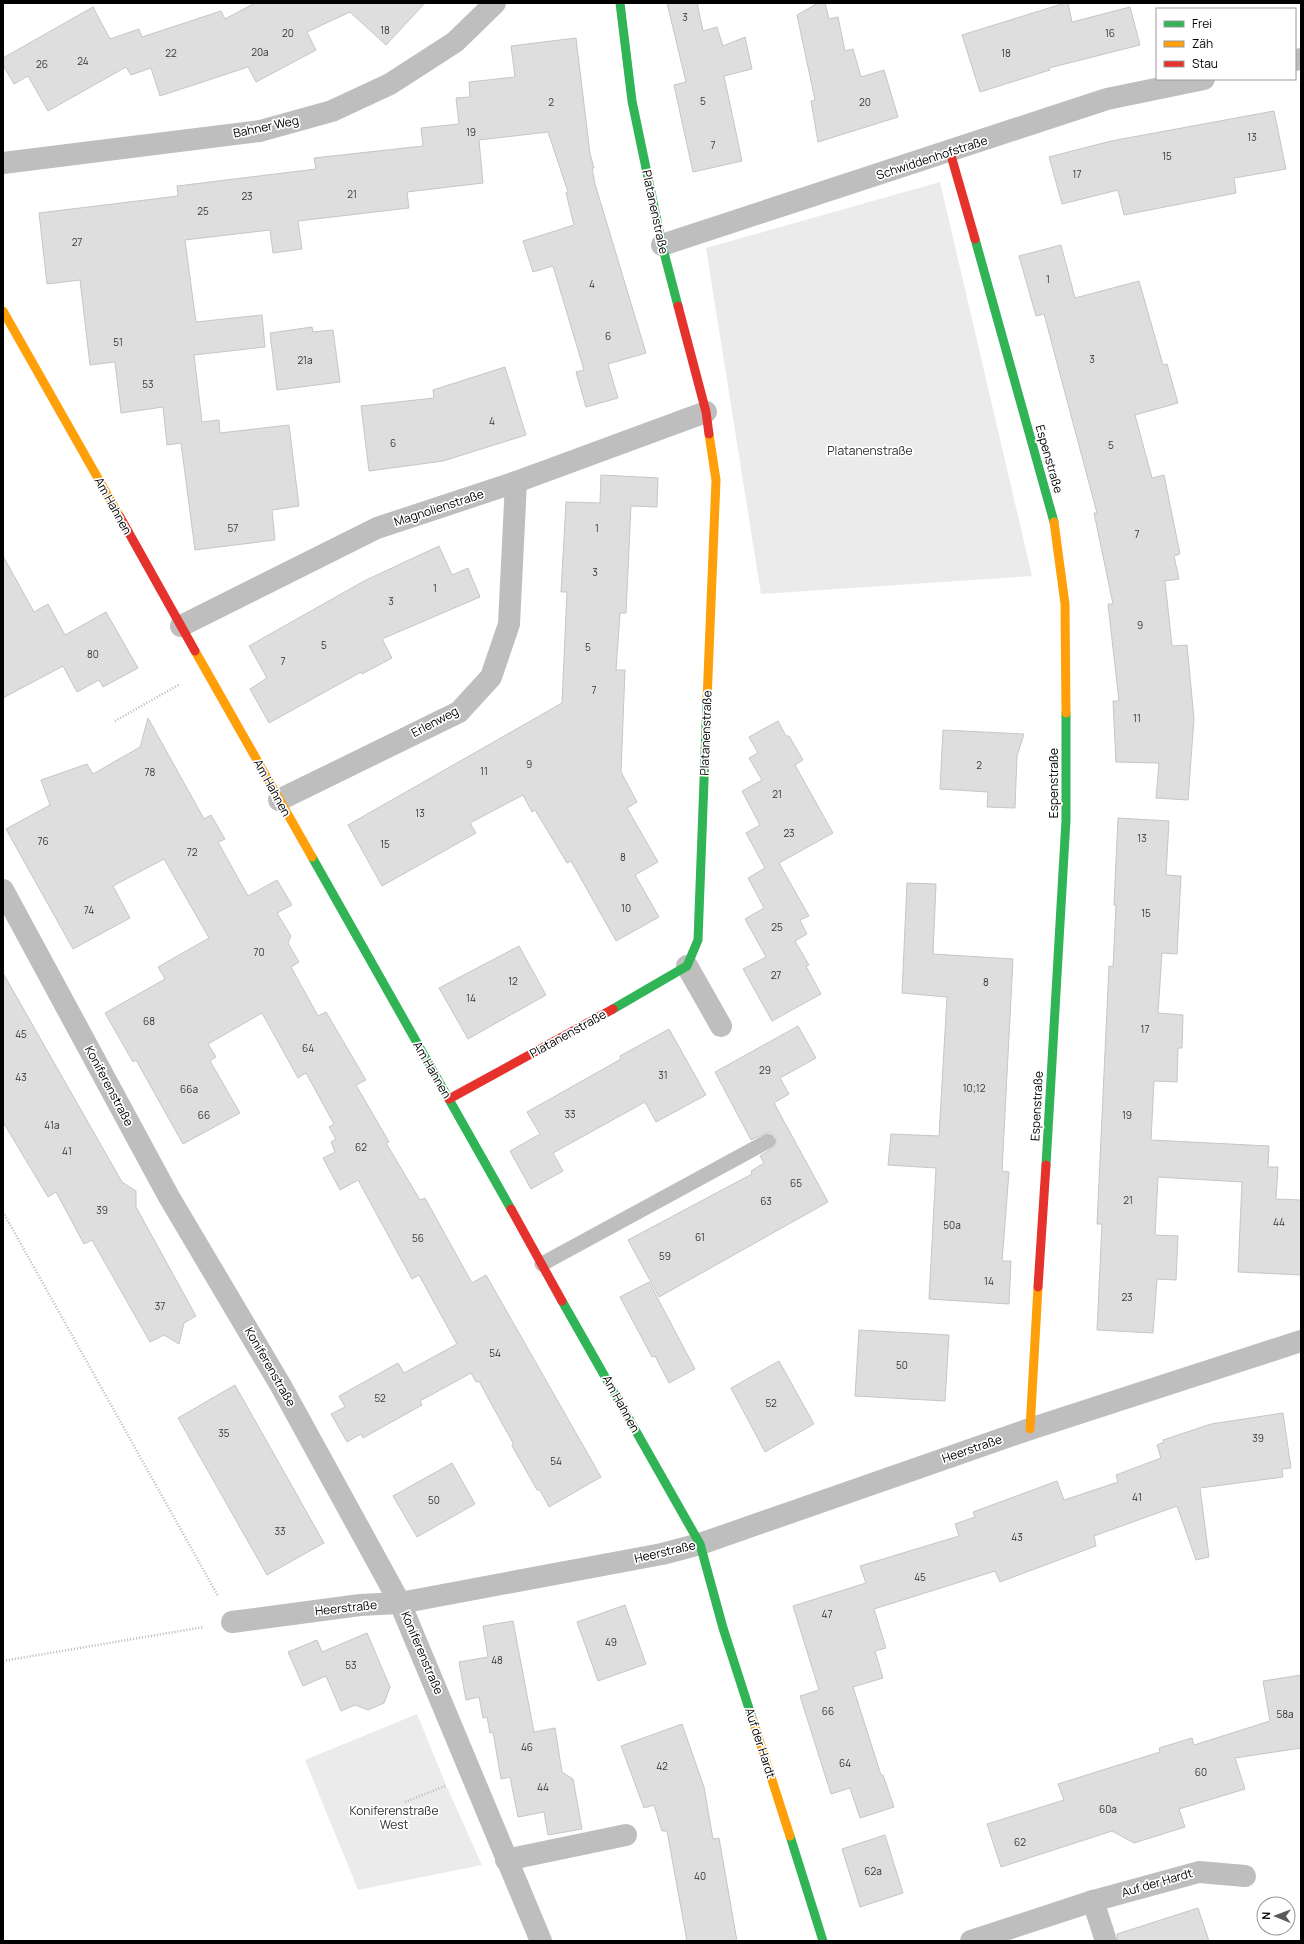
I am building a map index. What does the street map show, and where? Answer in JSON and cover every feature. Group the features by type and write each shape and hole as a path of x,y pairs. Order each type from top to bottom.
{"street":[{"name":"Bahner Weg","path":"3,163 260,131 332,112 390,84 455,42 495,3"},
{"name":"Platanenstraße","path":"449,1099 644,993 687,966 698,940 716,480 706,412 662,245 632,101 620,3"},
{"name":"Schwiddenhofstraße","path":"662,245 950,152 1107,99 1199,80"},
{"name":"Espenstraße","path":"950,152 1054,521 1065,604 1066,820 1030,1429"},
{"name":"Am Hahnen","path":"3,311 700,1544"},
{"name":"Magnolienstraße","path":"181,626 377,528 516,482 706,412"},
{"name":"Erlenweg","path":"279,800 458,712 492,677 509,624 516,482"},
{"name":"Koniferenstraße","path":"3,890 169,1197 282,1386 400,1603 473,1774 506,1860 541,1941"},
{"path":"687,966 721,1026"},
{"name":"Heerstraße","path":"232,1622 360,1605 400,1603 662,1554 700,1544 1030,1429 1301,1341"},
{"name":"Auf der Hardt","path":"700,1544 723,1628 823,1941"},
{"path":"506,1860 626,1835"},
{"name":"Auf der Hardt","path":"971,1941 1093,1901 1199,1872 1245,1876"},
{"path":"1093,1901 1106,1941"}],"lane":[{"path":"542,1264 768,1141"}],"path":[{"path":"115,721 206,670"},
{"path":"3,1212 232,1622 3,1661"},
{"path":"405,1802 473,1774"}],"green space":[{"name":"Platanenstraße","path":"940,182 1032,576 761,594 706,248"},
{"name":"Koniferenstraße West","path":"417,1714 446,1785 482,1865 358,1890 305,1760"}],"building":[{"path":"255,3 425,3 386,45 350,12 307,32 316,50 256,82 248,67 160,96 151,68 131,75 126,67 48,111 28,76 14,84 3,65 3,58 93,7 110,39 139,29 142,37 221,11 225,19"},
{"path":"667,3 697,3 703,31 717,27 723,46 745,37 752,69 724,76 742,161 693,172 674,85 686,82"},
{"path":"818,3 825,3 829,19 838,17 845,51 853,49 861,77 884,70 898,117 818,142 811,101 815,100 797,15"},
{"path":"1068,3 1072,22 1130,7 1140,45 1049,68 1050,70 980,92 962,35"},
{"path":"576,38 595,184 646,353 608,364 618,398 586,407 576,372 584,370 553,266 533,272 523,241 574,225 566,193 568,192 548,132 479,140 483,183 407,192 409,208 298,221 302,249 273,253 270,230 185,240 196,322 262,315 265,347 194,355 202,422 219,420 220,433 289,425 299,506 272,510 275,540 195,550 181,443 167,445 163,407 121,413 115,362 90,365 80,280 47,284 39,213 178,196 177,186 316,169 314,158 423,146 421,128 459,124 456,98 470,97 469,82 515,77 511,46"},
{"path":"1274,111 1286,169 1234,178 1236,193 1124,215 1118,190 1062,204 1049,157 1111,141"},
{"path":"1061,245 1075,298 1139,281 1163,365 1167,364 1178,403 1135,415 1152,478 1164,475 1180,554 1174,556 1179,579 1165,581 1172,646 1187,645 1194,719 1188,800 1156,798 1159,763 1116,762 1113,701 1119,701 1108,604 1113,604 1094,513 1097,513 1044,314 1036,316 1019,256"},
{"path":"312,327 313,332 333,330 340,382 277,390 270,333"},
{"path":"505,367 526,435 443,461 369,471 361,406 434,398 433,390"},
{"path":"601,475 658,478 657,507 631,506 626,613 620,613 616,670 625,670 621,772 637,802 627,808 658,862 635,875 659,917 616,941 571,861 567,863 535,810 532,812 523,795 470,823 476,833 382,886 348,825 562,703 567,592 561,592 566,502 600,503"},
{"path":"439,546 452,575 468,568 480,597 382,639 392,658 362,674 361,672 269,723 250,689 267,678 249,646 364,581"},
{"path":"3,556 34,612 48,604 65,635 106,612 138,668 103,687 99,680 77,692 63,666 3,698"},
{"path":"148,718 204,819 211,815 225,839 218,842 248,896 277,880 292,905 277,913 291,936 288,943 299,962 291,967 318,1016 326,1012 366,1080 356,1085 389,1142 386,1143 420,1200 425,1198 472,1283 486,1275 601,1477 549,1507 540,1490 537,1490 512,1446 513,1443 479,1381 476,1382 471,1373 420,1401 422,1405 363,1438 361,1434 347,1442 331,1414 345,1407 339,1396 398,1363 404,1373 457,1344 419,1275 412,1279 358,1180 340,1190 323,1158 335,1152 331,1142 336,1139 329,1127 334,1124 306,1073 298,1078 262,1013 208,1044 216,1057 210,1061 240,1113 183,1144 136,1060 133,1062 105,1013 165,979 158,967 209,938 164,859 113,886 130,918 73,949 6,829 50,805 41,780 87,764 93,774 140,747"},
{"path":"778,721 786,736 789,736 803,760 795,765 833,833 779,863 809,916 800,920 807,934 795,941 809,965 806,966 821,994 772,1021 743,969 766,957 745,919 764,908 748,878 765,868 746,833 760,825 742,791 762,780 749,758 758,753 749,737"},
{"path":"943,730 1024,734 1017,756 1015,808 987,807 988,792 940,789"},
{"path":"1118,818 1169,821 1166,875 1181,876 1177,954 1162,953 1158,1013 1183,1015 1182,1048 1178,1048 1177,1082 1154,1081 1151,1140 1269,1146 1268,1167 1278,1167 1276,1199 1301,1200 1301,1275 1238,1272 1242,1182 1158,1177 1155,1235 1178,1236 1176,1280 1157,1279 1153,1333 1097,1330 1102,1224 1097,1224 1109,966 1113,967"},
{"path":"907,883 936,884 933,954 1013,959 1002,1171 1009,1172 1002,1261 1011,1261 1009,1304 929,1299 936,1168 888,1165 891,1134 939,1136 947,997 902,993"},
{"path":"519,946 546,995 468,1039 439,988"},
{"path":"3,973 122,1182 136,1191 136,1207 196,1316 184,1323 179,1344 164,1335 150,1342 92,1240 84,1244 56,1192 48,1197 3,1122"},
{"path":"798,1026 816,1058 780,1078 789,1094 774,1103 828,1202 659,1297 628,1240 752,1174 751,1171 764,1163 760,1156 775,1146 776,1137 772,1133 768,1132 751,1140 715,1072"},
{"path":"669,1029 706,1095 656,1122 645,1102 553,1153 563,1171 531,1189 510,1151 540,1134 527,1112 621,1059 620,1056"},
{"path":"649,1282 695,1369 669,1383 655,1356 652,1357 620,1297"},
{"path":"859,1330 949,1335 945,1401 855,1396"},
{"path":"779,1361 814,1424 765,1452 731,1388"},
{"path":"235,1385 324,1543 267,1575 178,1418"},
{"path":"1283,1413 1291,1468 1282,1469 1283,1477 1200,1488 1209,1557 1196,1560 1177,1506 1094,1536 1096,1546 1000,1582 995,1571 874,1609 886,1648 875,1651 883,1678 853,1687 881,1775 883,1775 894,1807 860,1818 850,1788 831,1794 800,1696 819,1690 793,1606 866,1583 860,1566 959,1536 955,1524 975,1517 973,1512 1057,1481 1064,1500 1118,1482 1116,1475 1161,1458 1157,1445 1164,1442 1163,1440 1211,1424"},
{"path":"452,1463 475,1504 417,1537 393,1496"},
{"path":"625,1605 646,1664 598,1681 577,1622"},
{"path":"513,1621 534,1732 555,1728 562,1772 573,1779 582,1829 548,1835 544,1812 518,1817 510,1777 501,1779 493,1732 490,1733 487,1717 483,1718 479,1697 466,1700 459,1662 488,1657 483,1626"},
{"path":"367,1633 390,1687 384,1703 368,1710 355,1705 341,1711 326,1676 303,1686 288,1652 317,1640 322,1652"},
{"path":"1301,1675 1301,1748 1235,1758 1245,1789 1179,1809 1185,1827 1134,1843 1112,1831 1001,1867 987,1824 1064,1800 1058,1784 1160,1752 1159,1748 1192,1738 1194,1745 1270,1721 1263,1681"},
{"path":"682,1724 704,1787 713,1839 719,1838 737,1941 687,1941 667,1831 662,1831 654,1805 644,1808 621,1746"},
{"path":"885,1835 903,1893 860,1907 842,1849"},
{"path":"1198,1908 1209,1941 1118,1941 1117,1934"}],"traffic: fast":[{"path":"620,3 632,101 662,245 678,306"},
{"path":"975,239 1054,522"},
{"path":"613,1009 687,966 698,940 707,701"},
{"path":"1046,1165 1066,820 1066,713"},
{"path":"312,857 511,1209"},
{"path":"562,1301 700,1544 723,1628 753,1721"},
{"path":"790,1836 823,1941"}],"traffic: slow":[{"path":"3,311 120,517"},
{"path":"707,701 716,480 709,434"},
{"path":"1054,522 1065,604 1066,713"},
{"path":"195,651 312,857"},
{"path":"1030,1429 1038,1287"},
{"path":"753,1721 790,1836"}],"traffic: jam":[{"path":"950,152 975,239"},
{"path":"678,306 706,412 709,434"},
{"path":"120,517 195,651"},
{"path":"449,1099 613,1009"},
{"path":"1038,1287 1046,1165"},
{"path":"511,1209 562,1301"}]}
